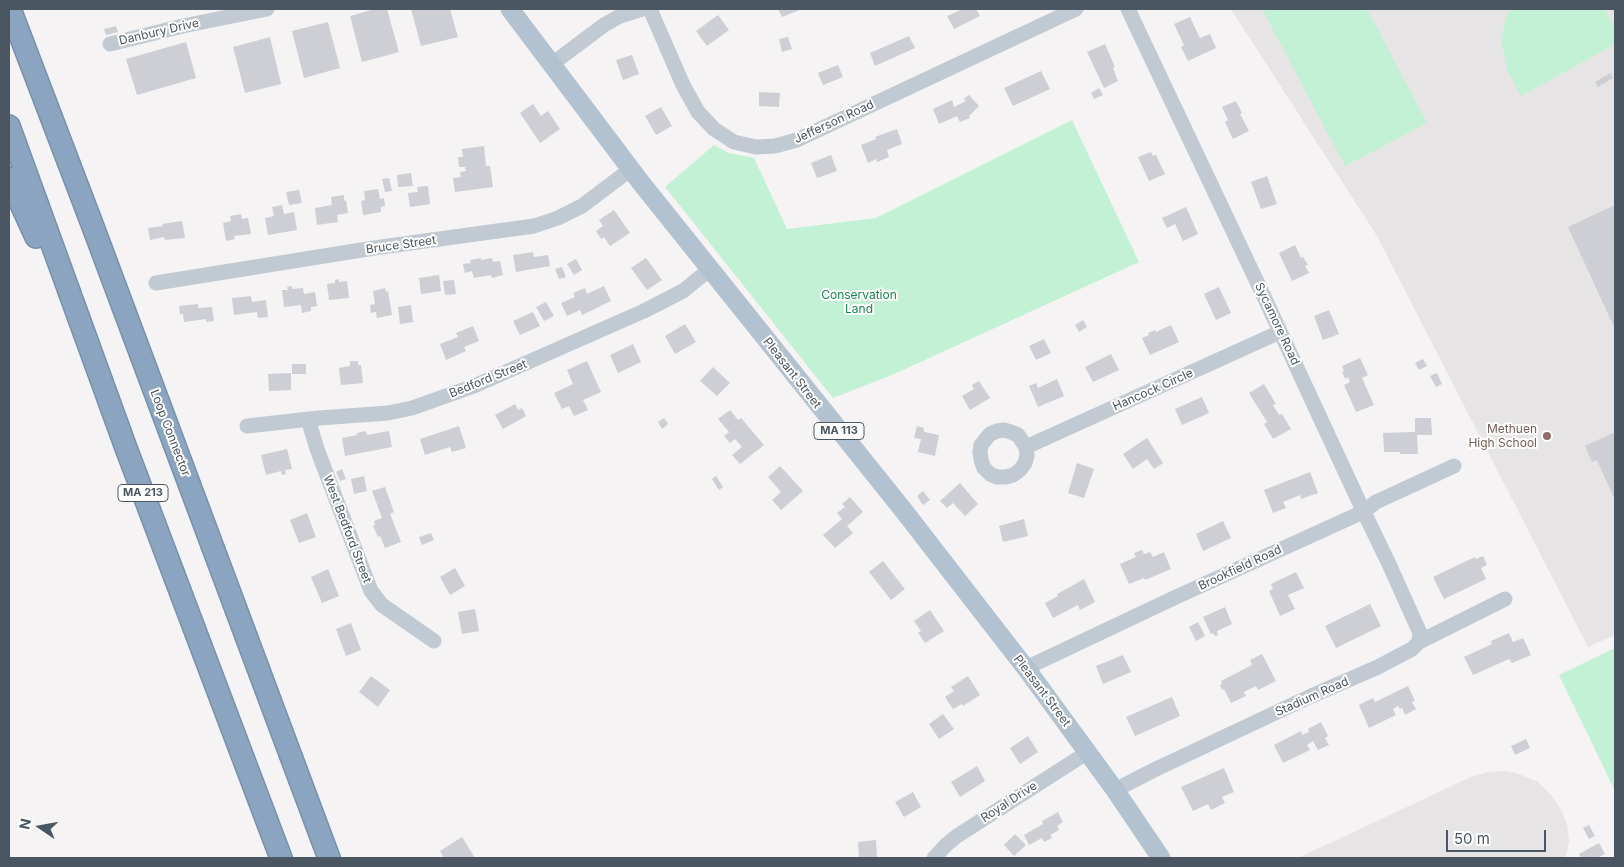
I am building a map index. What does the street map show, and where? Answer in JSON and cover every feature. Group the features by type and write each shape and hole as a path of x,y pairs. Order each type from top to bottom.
{"highway":[{"name":"Loop Connector","path":"10,9 329,858"},
{"path":"18,9 36,79"},
{"name":"MA 213","path":"9,126 85,339 281,858"},
{"path":"9,178 85,339"}],"main road":[{"name":"Pleasant Street","path":"510,9 709,270 904,511 1026,668 1088,752 1161,858"}],"street":[{"name":"Danbury Drive","path":"110,44 267,9"},
{"path":"552,64 604,25 620,16 642,9"},
{"name":"Jefferson Road","path":"650,9 683,85 698,112 714,129 734,142 756,147 775,146 797,140 1076,9"},
{"name":"Sycamore Road","path":"1128,9 1389,564 1420,633 1419,642"},
{"name":"Bruce Street","path":"156,283 374,248 534,226 558,218 582,206 631,169"},
{"name":"Bedford Street","path":"247,426 388,413 412,408 474,386 644,311 683,290 709,270"},
{"name":"Hancock Circle","path":"1026,447 1280,332"},
{"name":"West Bedford Street","path":"308,419 317,448 371,591 382,604 434,641"},
{"name":"Brookfield Road","path":"1026,668 1363,512 1376,502 1454,466"},
{"name":"Stadium Road","path":"1115,790 1309,697 1378,667 1412,649 1419,642 1505,599"},
{"name":"Royal Drive","path":"934,858 957,836 1088,752"}],"shaded area":[{"name":"Methuen High School","path":"1231,9 1615,9 1615,635 1588,647 1377,236"},
{"path":"1506,771 1538,782 1552,796 1567,824 1569,841 1566,858 1298,858 1473,776 1489,772"}],"green space":[{"path":"1262,9 1367,9 1427,123 1345,166"},
{"path":"1510,9 1605,9 1615,30 1615,44 1521,96 1508,72 1501,41 1505,20"},
{"name":"Conservation Land","path":"1072,120 1139,262 892,375 833,398 665,187 714,145 729,153 754,158 787,229 876,218"},
{"path":"1615,648 1615,791 1559,675"}],"building":[{"path":"375,9 387,9 399,52 362,62 350,16"},
{"path":"411,9 450,9 458,37 421,46"},
{"path":"778,9 802,9 782,17"},
{"path":"963,9 976,9 980,16 954,29 947,16"},
{"path":"718,15 729,30 707,46 696,31"},
{"path":"1190,17 1200,38 1210,34 1216,48 1188,61 1181,47 1184,45 1174,24"},
{"path":"328,22 340,68 304,78 292,31"},
{"path":"116,26 118,32 106,35 104,29"},
{"path":"909,36 915,48 875,66 870,53"},
{"path":"270,37 281,84 245,93 233,47"},
{"path":"788,37 792,49 782,52 779,39"},
{"path":"186,42 196,78 137,95 126,59"},
{"path":"1105,44 1115,67 1113,68 1118,81 1104,88 1087,52"},
{"path":"632,55 639,74 623,80 616,60"},
{"path":"838,65 843,77 823,85 818,73"},
{"path":"1041,71 1050,89 1013,106 1004,88"},
{"path":"1610,73 1613,78 1598,87 1595,82"},
{"path":"1099,88 1103,95 1094,99 1091,93"},
{"path":"759,92 780,93 779,107 759,106"},
{"path":"969,95 979,106 969,116 970,118 960,122 957,116 939,124 933,109 952,100 954,107 966,101 964,99"},
{"path":"1236,101 1249,131 1233,139 1225,122 1228,120 1222,107"},
{"path":"533,104 541,116 548,111 560,129 540,143 520,113"},
{"path":"661,107 672,126 656,135 645,116"},
{"path":"897,129 902,144 887,150 889,157 877,162 876,159 868,163 861,145 876,139 875,137"},
{"path":"484,146 486,166 490,166 493,187 455,192 453,178 461,177 460,172 466,171 465,167 459,167 458,157 463,157 462,149"},
{"path":"1151,152 1153,156 1156,155 1165,174 1149,181 1138,157"},
{"path":"831,155 837,171 817,178 811,163"},
{"path":"411,173 413,186 398,187 397,175"},
{"path":"1267,176 1277,204 1261,209 1251,182"},
{"path":"389,178 392,191 385,192 382,179"},
{"path":"428,186 430,204 410,207 408,193 418,192 417,187"},
{"path":"378,189 380,199 384,198 385,206 381,207 381,212 363,215 361,201 365,200 364,191"},
{"path":"299,190 302,203 289,205 286,192"},
{"path":"344,195 348,213 337,215 338,222 317,225 315,208 332,205 331,197"},
{"path":"282,205 284,214 294,212 297,230 268,235 265,218 274,216 272,207"},
{"path":"1615,205 1615,329 1568,227"},
{"path":"1186,207 1198,234 1183,241 1175,224 1167,228 1162,218"},
{"path":"614,210 630,233 610,246 604,237 601,239 596,231 603,226 599,220"},
{"path":"241,214 242,219 248,218 251,234 234,236 235,239 226,241 223,223 231,221 230,216"},
{"path":"182,221 185,238 165,240 164,237 150,240 148,228"},
{"path":"1295,245 1301,258 1303,257 1308,265 1305,266 1309,273 1292,281 1279,253"},
{"path":"533,252 534,257 548,255 550,266 516,272 513,255"},
{"path":"481,258 481,260 492,258 493,262 500,261 503,275 492,278 491,275 474,278 472,271 465,273 463,264 471,263 470,260"},
{"path":"646,258 662,280 647,290 631,268"},
{"path":"576,259 582,270 574,275 567,264"},
{"path":"562,267 566,277 559,279 555,269"},
{"path":"439,275 441,291 421,294 419,278"},
{"path":"339,279 339,282 347,281 349,298 329,300 327,284 335,283 335,280"},
{"path":"454,280 456,294 445,295 443,281"},
{"path":"292,286 292,289 303,288 304,294 315,292 317,306 311,307 311,311 302,313 301,305 284,307 282,290 288,290 287,287"},
{"path":"604,286 611,301 582,315 580,310 567,316 561,303 575,297 573,293 585,288 587,294"},
{"path":"1219,287 1231,313 1216,320 1204,294"},
{"path":"385,288 386,292 388,291 392,315 377,318 376,312 371,313 370,305 375,304 373,291"},
{"path":"251,296 252,302 266,300 268,317 258,318 257,312 234,315 232,298"},
{"path":"546,302 554,316 544,321 536,307"},
{"path":"198,304 198,308 212,307 214,321 206,322 206,319 184,322 179,306"},
{"path":"411,305 413,322 400,324 398,307"},
{"path":"1329,310 1339,334 1323,340 1314,316"},
{"path":"533,312 540,326 520,335 513,321"},
{"path":"1083,320 1087,327 1079,332 1075,325"},
{"path":"685,324 696,342 675,354 665,336"},
{"path":"1171,325 1179,342 1150,355 1142,338 1149,335 1148,333 1155,330 1156,332"},
{"path":"473,326 479,341 464,347 466,351 446,360 440,344 458,337 456,333"},
{"path":"1044,339 1051,353 1036,360 1029,346"},
{"path":"633,344 641,362 618,373 610,355"},
{"path":"1111,354 1119,370 1093,382 1085,367"},
{"path":"1360,358 1368,375 1362,378 1374,405 1356,412 1344,385 1350,382 1348,377 1345,379 1342,366"},
{"path":"1423,359 1427,366 1419,370 1415,363"},
{"path":"350,361 358,361 358,365 361,365 363,383 341,385 339,368 350,366"},
{"path":"587,361 601,392 583,400 588,410 574,416 569,406 562,409 554,393 573,384 567,370"},
{"path":"292,364 306,364 306,374 292,374"},
{"path":"713,367 730,383 717,396 700,381"},
{"path":"291,373 291,390 269,391 268,374"},
{"path":"1437,373 1442,384 1436,387 1430,376"},
{"path":"1057,379 1064,396 1038,407 1029,386 1036,383 1038,388"},
{"path":"979,381 990,398 970,410 962,396 974,389 972,385"},
{"path":"1264,384 1276,404 1273,405 1279,415 1282,414 1291,429 1273,439 1264,424 1267,422 1249,393"},
{"path":"1202,397 1209,413 1182,425 1175,409"},
{"path":"515,404 518,410 522,408 526,416 503,429 495,415"},
{"path":"730,410 738,420 741,418 764,445 740,464 732,455 742,447 735,439 730,443 724,436 729,432 718,419"},
{"path":"664,418 668,424 662,429 658,422"},
{"path":"1415,418 1431,418 1432,435 1417,435 1418,454 1384,452 1383,433 1415,432"},
{"path":"459,426 466,448 452,452 450,447 425,455 420,439"},
{"path":"917,426 924,428 924,432 939,435 935,456 918,452 921,439 914,438"},
{"path":"366,431 367,435 389,431 392,447 345,456 342,438"},
{"path":"1613,433 1615,437 1615,500 1597,460 1592,462 1585,446"},
{"path":"1147,438 1163,463 1154,469 1147,459 1133,469 1123,454"},
{"path":"287,449 292,469 285,470 286,474 282,475 281,471 266,475 261,455"},
{"path":"1077,463 1094,469 1084,498 1068,493"},
{"path":"780,466 803,491 781,510 772,500 781,492 768,477"},
{"path":"342,469 346,479 340,481 336,472"},
{"path":"1310,472 1318,493 1301,499 1300,495 1283,502 1286,508 1273,513 1264,490"},
{"path":"364,476 367,491 354,494 351,479"},
{"path":"716,476 723,487 719,490 712,479"},
{"path":"960,483 978,504 965,516 953,503 947,508 940,501"},
{"path":"385,487 394,512 390,514 401,542 385,548 373,526 375,525 374,521 382,518 372,491"},
{"path":"923,491 930,500 923,505 917,496"},
{"path":"850,497 863,512 847,526 853,533 835,548 823,535 842,519 837,513 845,507 842,504"},
{"path":"307,513 316,537 299,543 290,520"},
{"path":"1024,519 1028,536 1003,542 999,526"},
{"path":"1223,521 1231,538 1203,551 1196,534"},
{"path":"431,533 434,540 422,545 419,537"},
{"path":"1142,550 1144,554 1150,552 1153,557 1164,552 1171,569 1145,580 1144,578 1129,584 1120,564 1136,557 1134,553"},
{"path":"1483,556 1487,565 1481,568 1486,579 1444,599 1433,577 1475,557 1476,559"},
{"path":"883,561 905,589 891,600 869,572"},
{"path":"455,568 465,586 450,595 440,577"},
{"path":"328,569 339,596 322,603 311,577"},
{"path":"1296,572 1304,588 1288,595 1295,609 1280,616 1269,591 1273,589 1271,584"},
{"path":"1084,579 1095,602 1080,610 1078,605 1053,618 1045,603"},
{"path":"1370,604 1381,626 1336,648 1325,626"},
{"path":"1225,607 1232,624 1217,631 1218,635 1215,636 1213,633 1211,634 1203,617"},
{"path":"475,609 479,631 462,634 458,612"},
{"path":"930,610 944,631 925,643 918,633 921,631 914,621"},
{"path":"1198,622 1205,636 1196,641 1189,627"},
{"path":"351,623 361,650 346,656 336,629"},
{"path":"1509,633 1513,642 1523,638 1531,655 1512,663 1509,659 1473,675 1464,657 1492,644 1491,641"},
{"path":"1262,654 1276,681 1258,690 1256,686 1244,692 1246,696 1231,703 1224,689 1222,690 1221,681 1252,665 1250,660"},
{"path":"1123,655 1131,672 1103,684 1096,666"},
{"path":"371,676 390,690 378,707 359,692"},
{"path":"968,676 980,695 963,706 962,704 953,709 945,697 954,691 951,687"},
{"path":"1408,686 1415,701 1412,702 1416,709 1405,715 1402,708 1400,709 1398,706 1393,709 1396,715 1369,728 1359,705 1373,698 1375,702"},
{"path":"1172,697 1180,716 1135,736 1126,717"},
{"path":"943,714 954,729 939,739 929,724"},
{"path":"1321,722 1328,736 1325,738 1329,745 1318,750 1313,741 1307,745 1310,750 1283,763 1274,745 1301,731 1302,735 1309,732 1308,729"},
{"path":"1028,736 1038,752 1020,764 1010,748"},
{"path":"1526,739 1530,748 1515,755 1511,746"},
{"path":"977,766 985,781 960,797 951,782"},
{"path":"1224,768 1234,792 1222,797 1225,803 1211,810 1208,804 1193,811 1181,787"},
{"path":"913,792 921,807 904,817 895,802"},
{"path":"1058,812 1063,822 1057,826 1059,830 1050,835 1052,838 1044,842 1042,838 1029,845 1024,835 1043,824 1042,821"},
{"path":"1589,825 1595,836 1589,839 1583,828"},
{"path":"1015,834 1026,845 1014,856 1004,845"},
{"path":"462,837 475,858 444,858 440,851"},
{"path":"876,840 877,858 859,858 858,842"},
{"path":"1599,843 1605,854 1599,858 1581,858 1579,854"}],"place":[{"name":"Methuen High School","path":"1547,436"}]}
